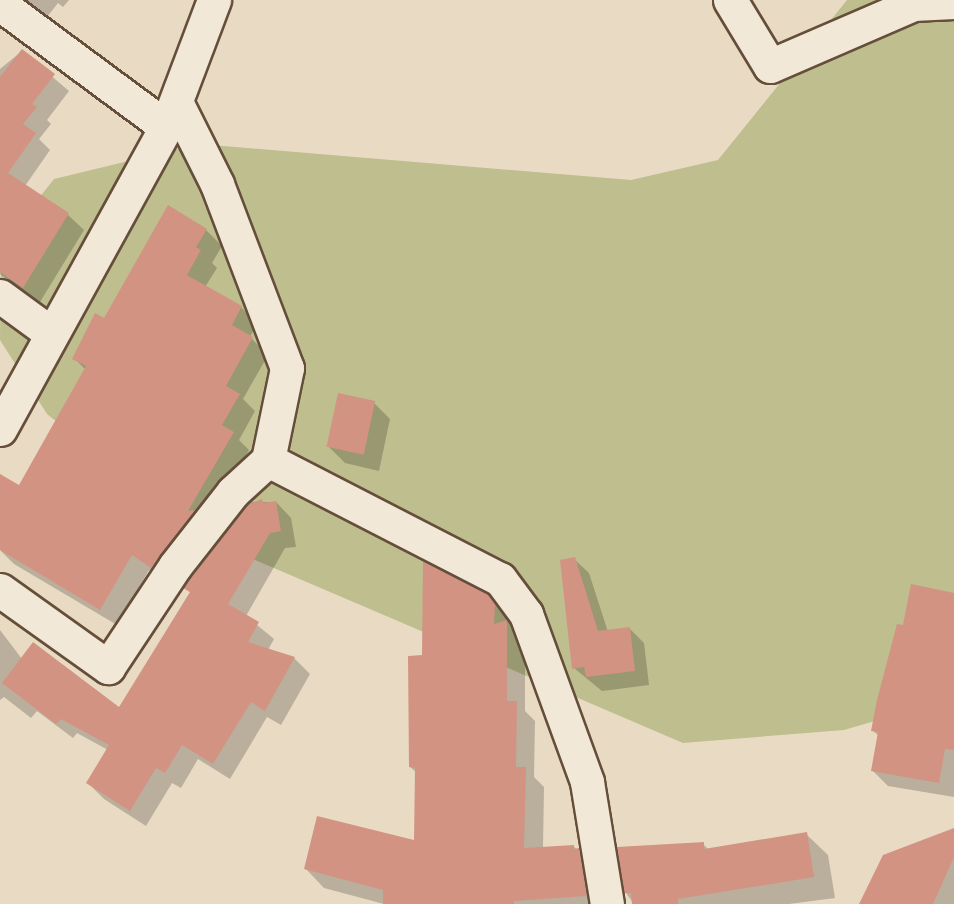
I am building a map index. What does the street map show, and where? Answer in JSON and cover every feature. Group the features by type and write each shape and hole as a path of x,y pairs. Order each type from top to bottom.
{"street":[{"path":"0,429 172,115 214,0"},
{"path":"730,0 770,66 913,4 954,2"},
{"path":"0,4 172,115 217,184 287,369 268,460 233,492 175,566 108,667 0,590"},
{"path":"0,296 52,334"},
{"path":"268,460 500,579 526,614 586,782 607,904"}],"green space":[{"path":"847,0 954,0 954,698 844,730 683,743 197,535 47,414 0,340 1,246 54,179 199,144 631,180 718,160"}],"building":[{"path":"22,49 55,74 32,104 37,107 23,124 36,133 8,173 69,213 23,288 0,272 0,77"},
{"path":"168,205 207,229 196,247 201,250 187,275 242,306 232,325 253,337 226,386 240,394 222,425 234,432 188,511 195,510 151,568 132,555 100,610 0,550 0,474 19,485 86,366 72,359 95,313 104,318"},
{"path":"338,393 375,401 364,455 327,447"},
{"path":"262,499 263,503 276,501 281,531 270,533 228,604 259,622 248,642 295,657 265,711 251,702 213,764 182,745 165,773 156,768 130,811 86,783 109,745 61,719 56,724 2,683 33,642 119,707 190,592 183,588 190,577 247,505"},
{"path":"575,557 598,631 630,627 635,671 586,677 584,667 572,669 560,560"},
{"path":"423,561 488,594 495,604 494,624 507,620 507,701 517,701 516,767 526,767 524,848 574,845 574,849 579,848 587,896 514,901 514,904 383,904 383,890 304,869 317,816 414,840 415,768 409,767 408,656 422,655"},
{"path":"911,584 954,593 954,750 945,749 939,783 871,771 878,732 871,731 877,700 897,624 903,625"},
{"path":"954,828 954,857 933,904 859,904 883,855"},
{"path":"807,832 814,877 678,899 678,904 632,904 631,893 624,893 617,847 704,842 704,849"}]}
